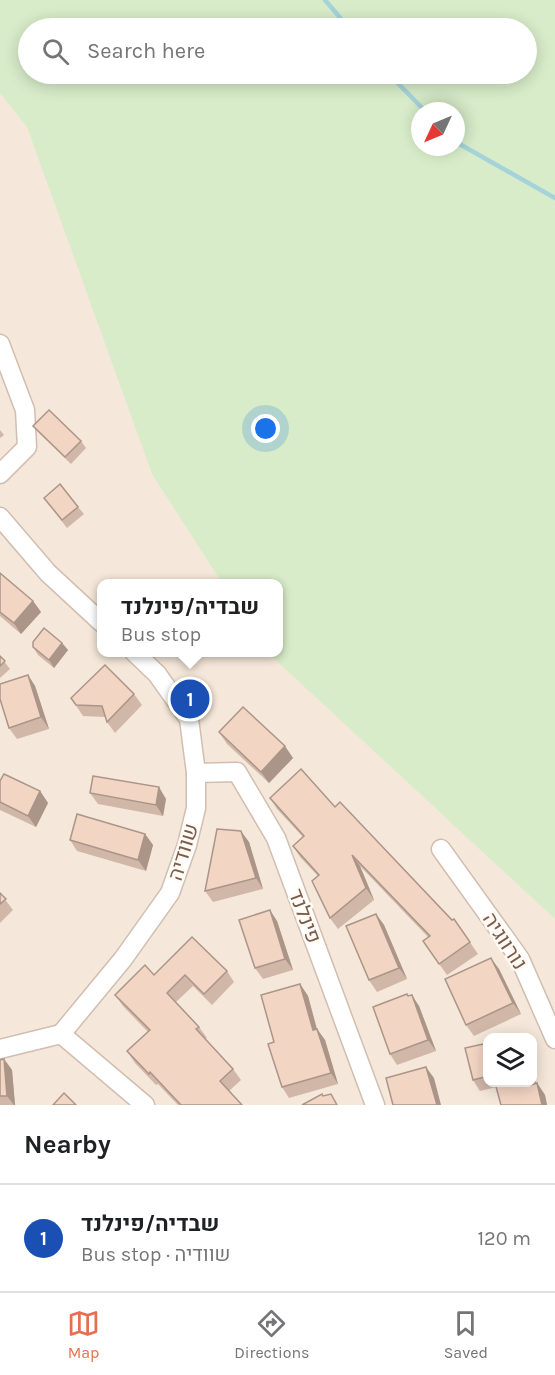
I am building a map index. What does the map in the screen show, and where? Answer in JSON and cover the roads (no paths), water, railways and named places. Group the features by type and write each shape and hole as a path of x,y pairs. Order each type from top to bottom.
{"street":[{"path":"0,344 25,410 27,447 0,474"},
{"path":"0,517 48,573 97,618"},
{"name":"שוודיה","path":"61,1034 123,959 170,893 188,845 194,817 196,772 189,719 157,674 139,657"},
{"name":"פינלנד","path":"196,772 237,772 276,838 375,1105"},
{"name":"נורווגיה","path":"441,849 520,959 555,1039"},
{"path":"0,1048 61,1034 145,1105"}],"waterway":[{"path":"325,0 340,18"},
{"path":"399,84 416,102"},
{"path":"465,147 555,198"}],"place":[{"name":"שבדיה/פינלנד","path":"190,699"}]}
